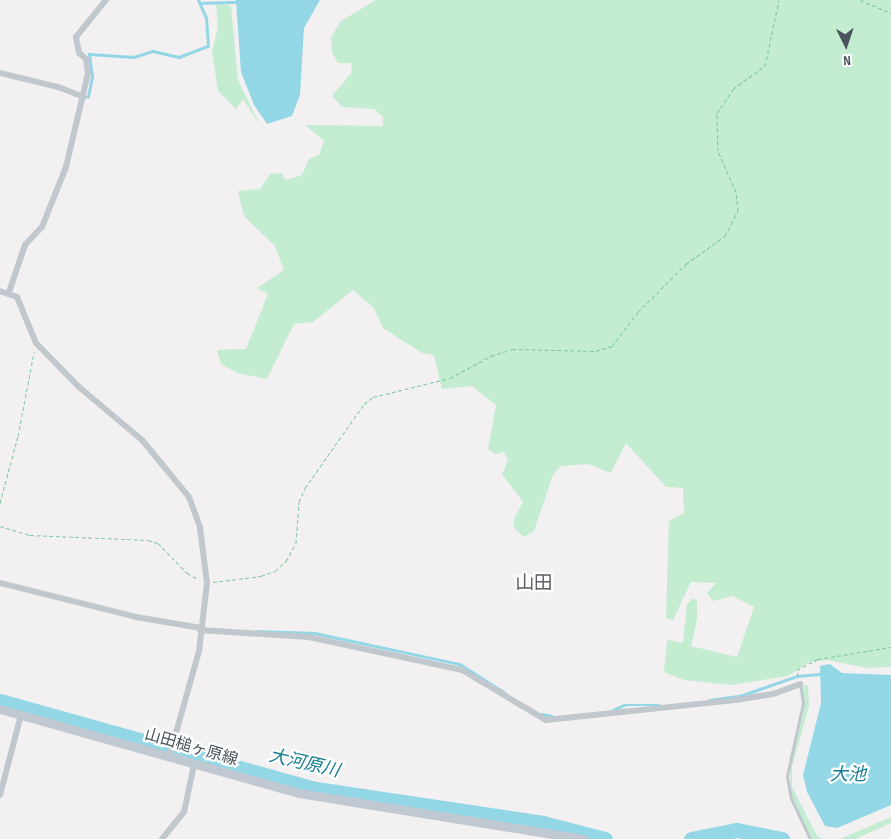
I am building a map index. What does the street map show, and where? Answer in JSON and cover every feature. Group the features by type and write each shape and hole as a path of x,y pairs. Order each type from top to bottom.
{"main road":[{"name":"山田槌ヶ原線","path":"0,709 170,753 194,765 342,801 583,839"}],"street":[{"path":"9,292 25,245 42,227 66,167 84,97 88,73 86,59 79,53 76,37 106,0"},
{"path":"0,74 58,87 84,97"},
{"path":"0,291 9,292 17,297 24,309 36,343 79,387 142,440 184,488 200,528 207,583 199,651 170,753"},
{"path":"0,583 136,617 201,629 309,637 456,668 546,720 735,700 773,694 800,684"},
{"path":"0,795 21,715"},
{"path":"162,839 184,812 194,765"}],"lane":[{"path":"800,684 803,703 787,782 791,798 810,839"}],"path":[{"path":"0,526 30,535 148,540 158,543 187,573 207,583 262,576 275,571 286,561 296,543 299,502 305,488 364,404 373,397 450,378 491,356 512,349 596,351 612,346 638,312 686,264 725,236 735,221 736,192 718,151 717,113 733,89 765,66 779,0"},
{"path":"860,0 891,13"},
{"path":"0,503 18,436 36,343"},
{"path":"798,674 797,670 818,659 891,647"}],"green space":[{"path":"376,0 891,0 891,667 867,668 827,660 809,662 788,676 731,685 684,680 664,672 667,640 683,643 687,604 693,598 697,601 697,619 691,646 737,657 754,607 732,596 713,601 707,593 716,583 691,582 673,620 666,618 669,521 684,513 683,488 666,487 626,443 611,473 588,464 561,466 553,475 534,531 524,537 514,528 514,519 523,502 502,474 508,460 504,452 496,454 488,449 496,405 472,386 442,389 434,355 422,353 383,328 374,308 353,290 313,322 294,324 267,379 237,373 221,364 217,350 246,349 268,294 257,288 284,270 275,246 244,216 238,191 260,189 270,174 281,173 286,180 302,175 309,159 319,155 324,141 305,125 383,126 383,117 374,109 342,107 332,96 352,72 351,63 338,63 332,52 331,37 341,21"},
{"path":"216,3 231,6 238,80 261,127 243,99 236,109 218,91 212,52 218,27"},
{"path":"808,685 809,706 793,764 790,764 803,712 802,686"},
{"path":"790,766 792,766 792,787 817,836 823,839 811,839 791,793"},
{"path":"891,817 891,823 855,839 840,839"}],"water":[{"path":"236,0 320,0 304,28 300,95 292,116 267,124 254,105 241,72"},
{"name":"大池","path":"830,664 842,673 891,675 891,805 837,828 825,826 807,792 803,775 821,703 820,666"}],"waterway":[{"path":"88,97 92,76 89,54 134,57 153,51 179,57 208,46 206,18 198,0"},
{"path":"200,3 238,2"},
{"path":"257,631 315,633 460,664 504,692"},
{"path":"709,700 743,695 797,676 822,674"},
{"name":"大河原川","path":"0,701 316,789 543,823 605,839"},
{"path":"613,710 624,705 659,705"},
{"path":"541,714 552,716"},
{"name":"大河原川","path":"691,839 737,830 782,839"}],"district":[{"name":"山田","path":"534,584"}]}
